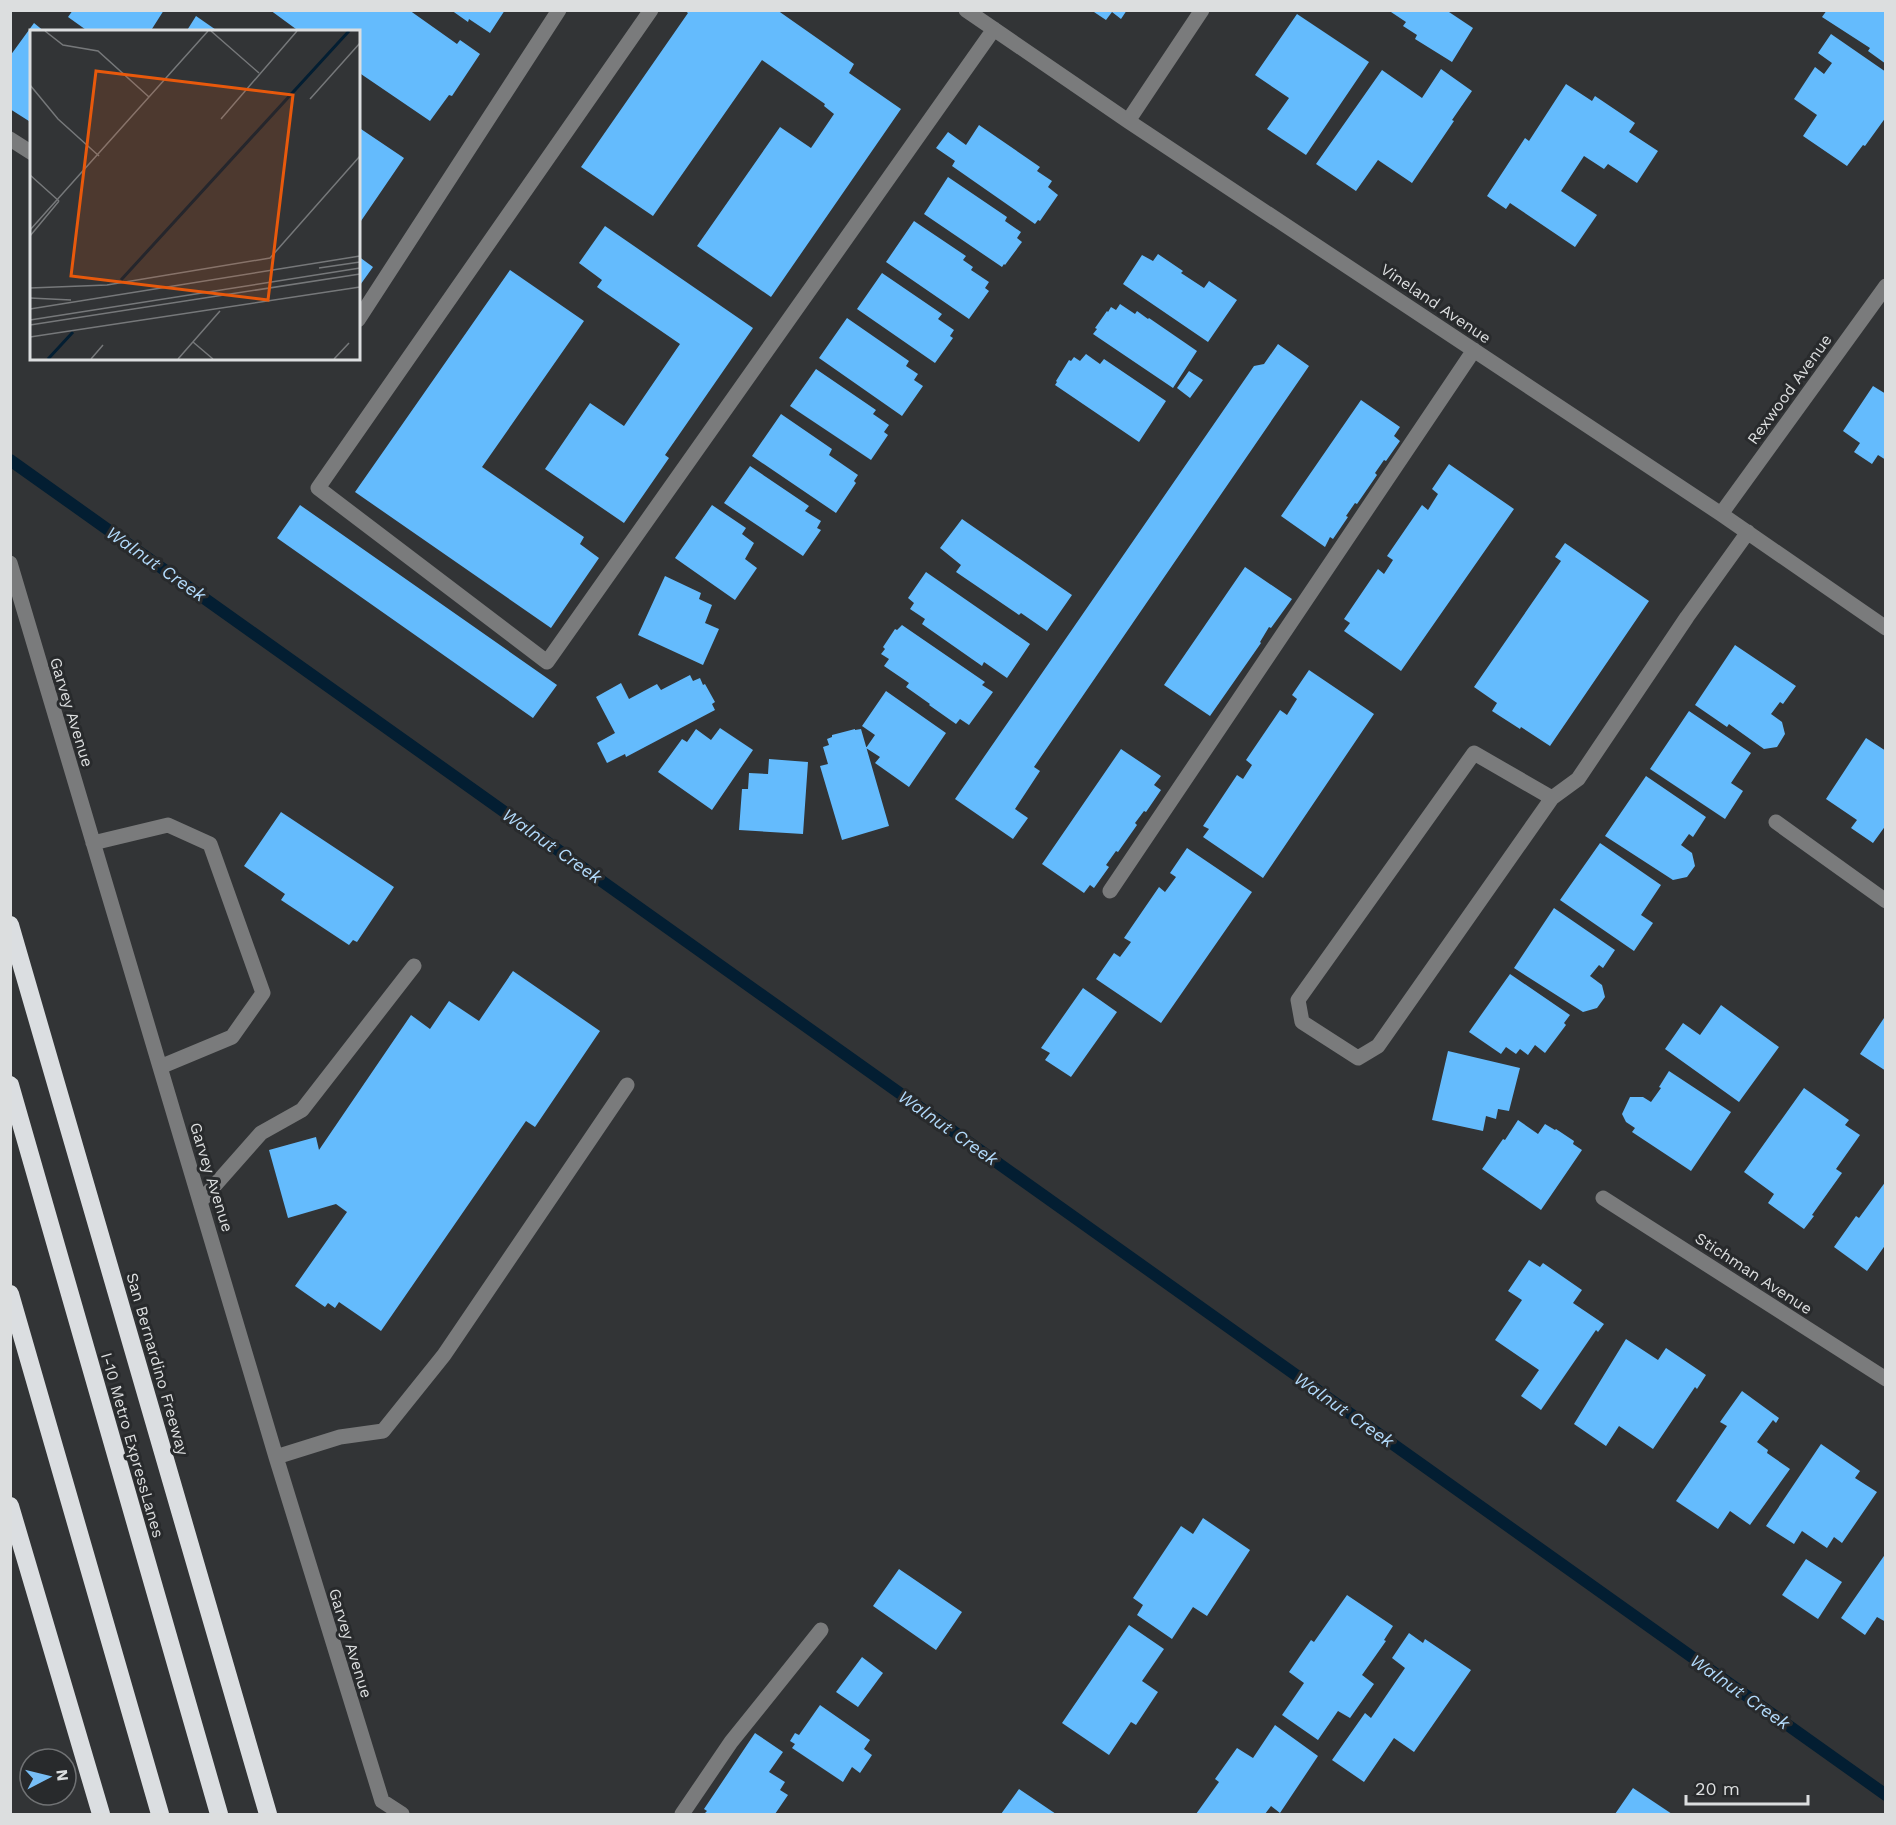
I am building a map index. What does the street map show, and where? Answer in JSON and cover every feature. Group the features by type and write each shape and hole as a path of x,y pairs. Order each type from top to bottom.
{"highway":[{"name":"San Bernardino Freeway","path":"10,925 268,1815"},
{"name":"I-10 Metro ExpressLanes","path":"10,1085 219,1815"},
{"path":"10,1294 160,1815"},
{"path":"10,1506 101,1815"}],"street":[{"path":"360,317 559,10"},
{"path":"651,10 318,488 547,662 993,29"},
{"name":"Vineland Avenue","path":"966,10 1128,121 1748,532 1886,628"},
{"path":"1128,121 1202,10"},
{"path":"10,139 30,152"},
{"name":"Rexwood Avenue","path":"1721,514 1886,286"},
{"path":"1110,891 1474,350"},
{"path":"1552,798 1474,753 1298,1000 1302,1022 1358,1058 1378,1046 1552,798 1578,779 1687,617 1748,532"},
{"name":"Garvey Avenue","path":"10,563 276,1457 382,1801 402,1815"},
{"path":"1776,822 1886,901"},
{"path":"93,843 168,825 210,844 263,993 232,1038 160,1067"},
{"path":"200,1202 261,1133 302,1110 414,966"},
{"path":"276,1457 340,1437 383,1431 444,1355 627,1085"},
{"name":"Stichman Avenue","path":"1603,1198 1886,1379"},
{"path":"682,1815 731,1742 820,1630"}],"building":[{"path":"73,10 164,10 151,30 86,30 68,17"},
{"path":"270,10 409,10 457,44 460,40 480,54 452,96 449,95 430,121 360,73 360,30 297,30"},
{"path":"451,10 505,10 490,33"},
{"path":"684,10 777,10 854,64 849,73 901,109 771,297 697,246 780,127 811,148 834,114 824,106 825,104 762,60 653,216 581,167 688,13"},
{"path":"1091,10 1127,10 1121,19 1112,12 1106,20"},
{"path":"1388,10 1446,10 1473,28 1452,62 1415,39 1417,35 1403,26 1406,22"},
{"path":"1827,10 1886,10 1886,64 1868,51 1870,48 1822,17"},
{"path":"1297,14 1369,62 1306,155 1267,129 1289,98 1255,75"},
{"path":"196,16 216,30 187,30"},
{"path":"34,23 43,30 30,30 30,122 10,109 10,56"},
{"path":"1831,34 1886,72 1886,117 1847,166 1803,136 1817,115 1794,99 1815,67 1824,74 1832,63 1818,53"},
{"path":"1441,69 1472,91 1412,183 1378,160 1356,191 1316,164 1382,70 1422,98"},
{"path":"1566,84 1592,101 1595,96 1635,123 1629,132 1658,151 1637,183 1608,164 1604,169 1584,156 1561,191 1597,215 1575,247 1510,203 1506,209 1487,196 1525,138 1529,141"},
{"path":"979,125 1040,167 1037,171 1052,181 1048,187 1058,195 1040,221 1038,220 1035,224 952,166 955,161 936,148 948,132 966,145"},
{"path":"360,128 404,158 360,220"},
{"path":"948,177 1007,217 1005,221 1021,232 1017,238 1022,242 1002,267 924,214"},
{"path":"914,221 966,256 963,260 973,267 971,270 989,282 985,288 989,291 969,319 886,262"},
{"path":"605,226 753,328 665,455 669,458 624,523 545,469 590,403 624,426 680,344 597,287 602,280 579,263"},
{"path":"1158,254 1204,288 1209,281 1237,300 1208,342 1123,284 1142,255 1153,261"},
{"path":"360,257 373,267 360,285"},
{"path":"510,270 584,321 482,467 584,537 580,544 599,558 551,628 355,492"},
{"path":"882,273 942,314 938,319 954,330 950,336 953,338 935,363 857,309"},
{"path":"1120,304 1135,314 1137,311 1149,318 1197,351 1173,388 1093,334 1107,311 1111,307 1116,310"},
{"path":"847,318 909,361 906,366 918,374 914,380 923,386 902,416 819,358"},
{"path":"1278,344 1309,366 1034,767 1040,771 1015,809 1028,818 1013,839 955,799 1254,366 1264,364"},
{"path":"1086,354 1100,364 1104,359 1166,401 1139,442 1055,385 1069,360 1071,361 1074,357 1080,361"},
{"path":"816,369 876,410 873,414 889,425 884,432 888,435 871,460 790,406"},
{"path":"1189,371 1203,380 1190,398 1177,388"},
{"path":"1873,386 1886,394 1886,460 1878,455 1872,464 1854,452 1860,443 1843,431"},
{"path":"1361,400 1400,427 1394,436 1400,441 1386,461 1384,460 1375,473 1377,475 1346,516 1348,517 1333,539 1330,537 1325,547 1281,516"},
{"path":"781,414 832,449 829,455 858,475 854,481 856,483 836,513 752,456"},
{"path":"1449,464 1514,509 1401,671 1344,631 1350,623 1344,619 1378,569 1384,574 1393,560 1387,556 1422,505 1428,510 1438,494 1432,489"},
{"path":"750,466 809,506 805,511 821,521 817,528 821,530 803,556 724,503"},
{"path":"300,505 557,685 533,718 277,538"},
{"path":"712,505 746,528 742,534 754,543 745,559 757,568 735,600 675,558"},
{"path":"962,519 1072,595 1047,631 1021,613 1019,615 956,572 961,565 940,548"},
{"path":"1565,543 1649,601 1550,746 1492,711 1497,703 1474,687 1561,561 1555,557"},
{"path":"1245,567 1292,599 1271,628 1269,627 1261,643 1210,716 1164,685"},
{"path":"926,572 1030,644 1007,678 984,662 982,666 922,624 925,619 910,609 914,603 908,598"},
{"path":"665,576 701,593 699,599 712,605 705,623 719,629 703,665 638,635"},
{"path":"902,625 985,682 982,685 993,692 969,725 960,719 956,724 906,687 909,683 884,666 889,659 881,654 885,649 883,647 895,629 897,630"},
{"path":"1735,645 1796,686 1783,704 1780,702 1771,714 1782,722 1785,734 1777,747 1764,749 1729,724 1727,727 1695,705"},
{"path":"1309,670 1374,714 1263,878 1203,837 1209,829 1203,826 1237,775 1243,779 1252,765 1246,760 1280,710 1287,715 1297,699 1292,695"},
{"path":"690,675 693,681 700,678 703,685 705,684 715,702 712,704 715,710 626,757 625,754 607,763 597,743 615,733 596,697 621,683 629,699 657,684 661,690"},
{"path":"886,691 946,733 909,787 875,763 880,757 866,748 875,735 862,726"},
{"path":"1689,711 1751,753 1731,783 1743,791 1725,819 1650,769"},
{"path":"720,728 753,750 712,810 658,772 682,739 687,742 696,729 711,740"},
{"path":"861,729 889,826 842,840 820,766 828,764 823,747 829,745 827,739 832,735"},
{"path":"1866,738 1886,751 1886,825 1873,843 1851,828 1857,820 1826,799"},
{"path":"1121,749 1161,776 1154,785 1161,790 1146,812 1144,811 1135,823 1137,825 1118,852 1116,851 1106,865 1109,867 1094,888 1090,885 1084,893 1042,864"},
{"path":"769,759 808,762 803,834 739,830 742,789 748,789 749,773 768,774"},
{"path":"1646,776 1706,817 1693,837 1689,834 1681,845 1692,853 1695,866 1687,877 1673,880 1605,836"},
{"path":"281,812 394,887 357,942 353,940 349,945 281,900 285,894 244,866"},
{"path":"1600,843 1661,885 1641,915 1653,923 1634,951 1560,900"},
{"path":"1187,848 1252,892 1161,1023 1096,979 1114,953 1120,957 1131,942 1124,938 1159,887 1165,892 1176,877 1170,873"},
{"path":"1554,908 1615,950 1603,968 1599,965 1590,976 1602,985 1605,997 1597,1008 1583,1012 1514,968"},
{"path":"513,971 600,1031 535,1127 526,1121 381,1331 339,1302 335,1308 328,1303 325,1307 295,1286 347,1212 336,1204 288,1218 269,1150 316,1137 319,1150 411,1015 430,1029 449,1001 479,1021"},
{"path":"1510,974 1570,1015 1564,1023 1566,1025 1545,1053 1535,1045 1528,1055 1520,1049 1516,1054 1506,1047 1501,1054 1469,1032"},
{"path":"1083,988 1117,1012 1071,1077 1045,1060 1050,1053 1041,1048"},
{"path":"1721,1005 1779,1047 1739,1102 1665,1049 1683,1023 1700,1035"},
{"path":"1886,1015 1886,1071 1860,1054"},
{"path":"1448,1051 1520,1068 1509,1111 1498,1109 1496,1119 1486,1116 1483,1131 1432,1120"},
{"path":"1669,1071 1731,1112 1691,1171 1632,1132 1635,1128 1626,1122 1622,1114 1630,1097 1643,1097 1651,1102"},
{"path":"1804,1088 1849,1120 1845,1125 1860,1135 1836,1169 1842,1173 1804,1229 1768,1203 1774,1194 1744,1172"},
{"path":"1518,1120 1538,1134 1545,1124 1556,1129 1574,1141 1573,1144 1582,1150 1541,1210 1482,1169"},
{"path":"1886,1181 1886,1244 1867,1271 1834,1247 1856,1216 1859,1218"},
{"path":"1529,1260 1540,1267 1543,1263 1582,1290 1573,1303 1604,1324 1598,1332 1596,1330 1541,1410 1521,1396 1539,1370 1495,1340 1522,1300 1508,1291"},
{"path":"1626,1339 1658,1360 1666,1348 1706,1375 1697,1389 1695,1387 1653,1449 1619,1426 1606,1446 1574,1424"},
{"path":"1742,1391 1779,1418 1776,1423 1773,1420 1757,1442 1768,1450 1767,1453 1790,1469 1750,1525 1730,1511 1718,1529 1676,1501 1727,1426 1720,1422"},
{"path":"1821,1444 1860,1471 1855,1478 1877,1492 1842,1543 1834,1537 1827,1548 1802,1531 1794,1544 1766,1526"},
{"path":"1203,1518 1250,1550 1207,1616 1193,1607 1172,1639 1137,1615 1143,1605 1133,1598 1181,1526 1193,1534"},
{"path":"1886,1553 1886,1622 1877,1617 1865,1635 1841,1618"},
{"path":"1806,1559 1842,1582 1818,1619 1782,1595"},
{"path":"899,1569 962,1612 936,1650 873,1606"},
{"path":"1347,1595 1393,1626 1384,1640 1386,1641 1362,1675 1374,1684 1350,1718 1338,1711 1318,1740 1282,1715 1304,1683 1289,1672 1311,1640 1314,1642"},
{"path":"1129,1625 1164,1649 1142,1681 1158,1692 1136,1725 1131,1722 1109,1755 1062,1723"},
{"path":"1409,1633 1423,1643 1425,1639 1471,1670 1414,1752 1394,1738 1364,1782 1332,1760 1365,1713 1371,1718 1405,1668 1392,1658"},
{"path":"862,1657 883,1673 858,1707 836,1692"},
{"path":"820,1705 870,1740 864,1749 872,1755 860,1773 852,1767 843,1782 792,1748 795,1744 790,1741 795,1733 799,1735"},
{"path":"1275,1725 1318,1756 1280,1813 1271,1806 1265,1814 1196,1814 1219,1782 1215,1779 1237,1748 1253,1758"},
{"path":"755,1733 783,1752 769,1772 785,1782 780,1790 788,1795 775,1814 704,1814 707,1811 704,1809"},
{"path":"1633,1788 1672,1814 1615,1814"},
{"path":"1019,1789 1056,1814 1001,1814"}],"waterway":[{"name":"Walnut Creek","path":"10,460 1886,1795"}]}
